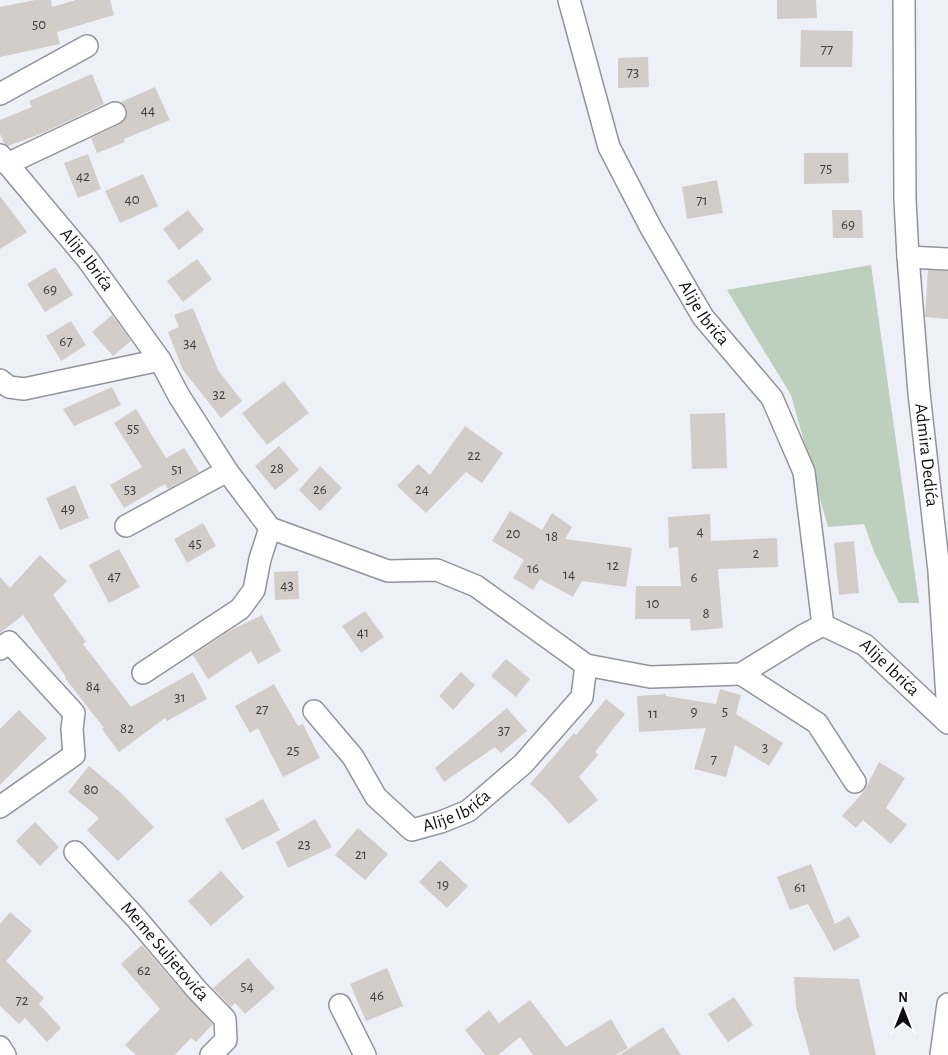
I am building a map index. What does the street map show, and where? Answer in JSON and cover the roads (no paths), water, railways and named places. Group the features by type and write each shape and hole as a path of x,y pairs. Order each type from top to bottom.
{"street":[{"name":"Alije Ibrića","path":"569,0 609,147 651,228 703,317 772,398 804,472 823,625 865,645 948,723"},
{"name":"Admira Dedića","path":"904,0 905,200 908,257 919,393 939,571 948,714"},
{"path":"0,94 87,46"},
{"name":"Alije Ibrića","path":"116,113 4,160 88,260 160,360 179,396 227,472 270,528"},
{"path":"908,257 948,259"},
{"path":"0,380 9,387 24,389 160,360"},
{"path":"126,526 227,472"},
{"path":"143,673 240,609 254,590 260,559 270,528 388,571 437,570 476,586 586,665 650,677 741,674 823,625"},
{"path":"0,649 9,642 74,713 72,729 74,755 0,807"},
{"name":"Alije Ibrića","path":"314,711 353,757 376,797 412,830 441,822 468,811 523,764 582,697 586,665"},
{"path":"741,674 817,723 855,782"},
{"name":"Meme Suljetovića","path":"75,852 136,918 196,990 225,1019 226,1040 211,1055"},
{"path":"941,1055 948,1004"},
{"path":"340,1005 365,1055"},
{"path":"0,1047 5,1055"}]}
